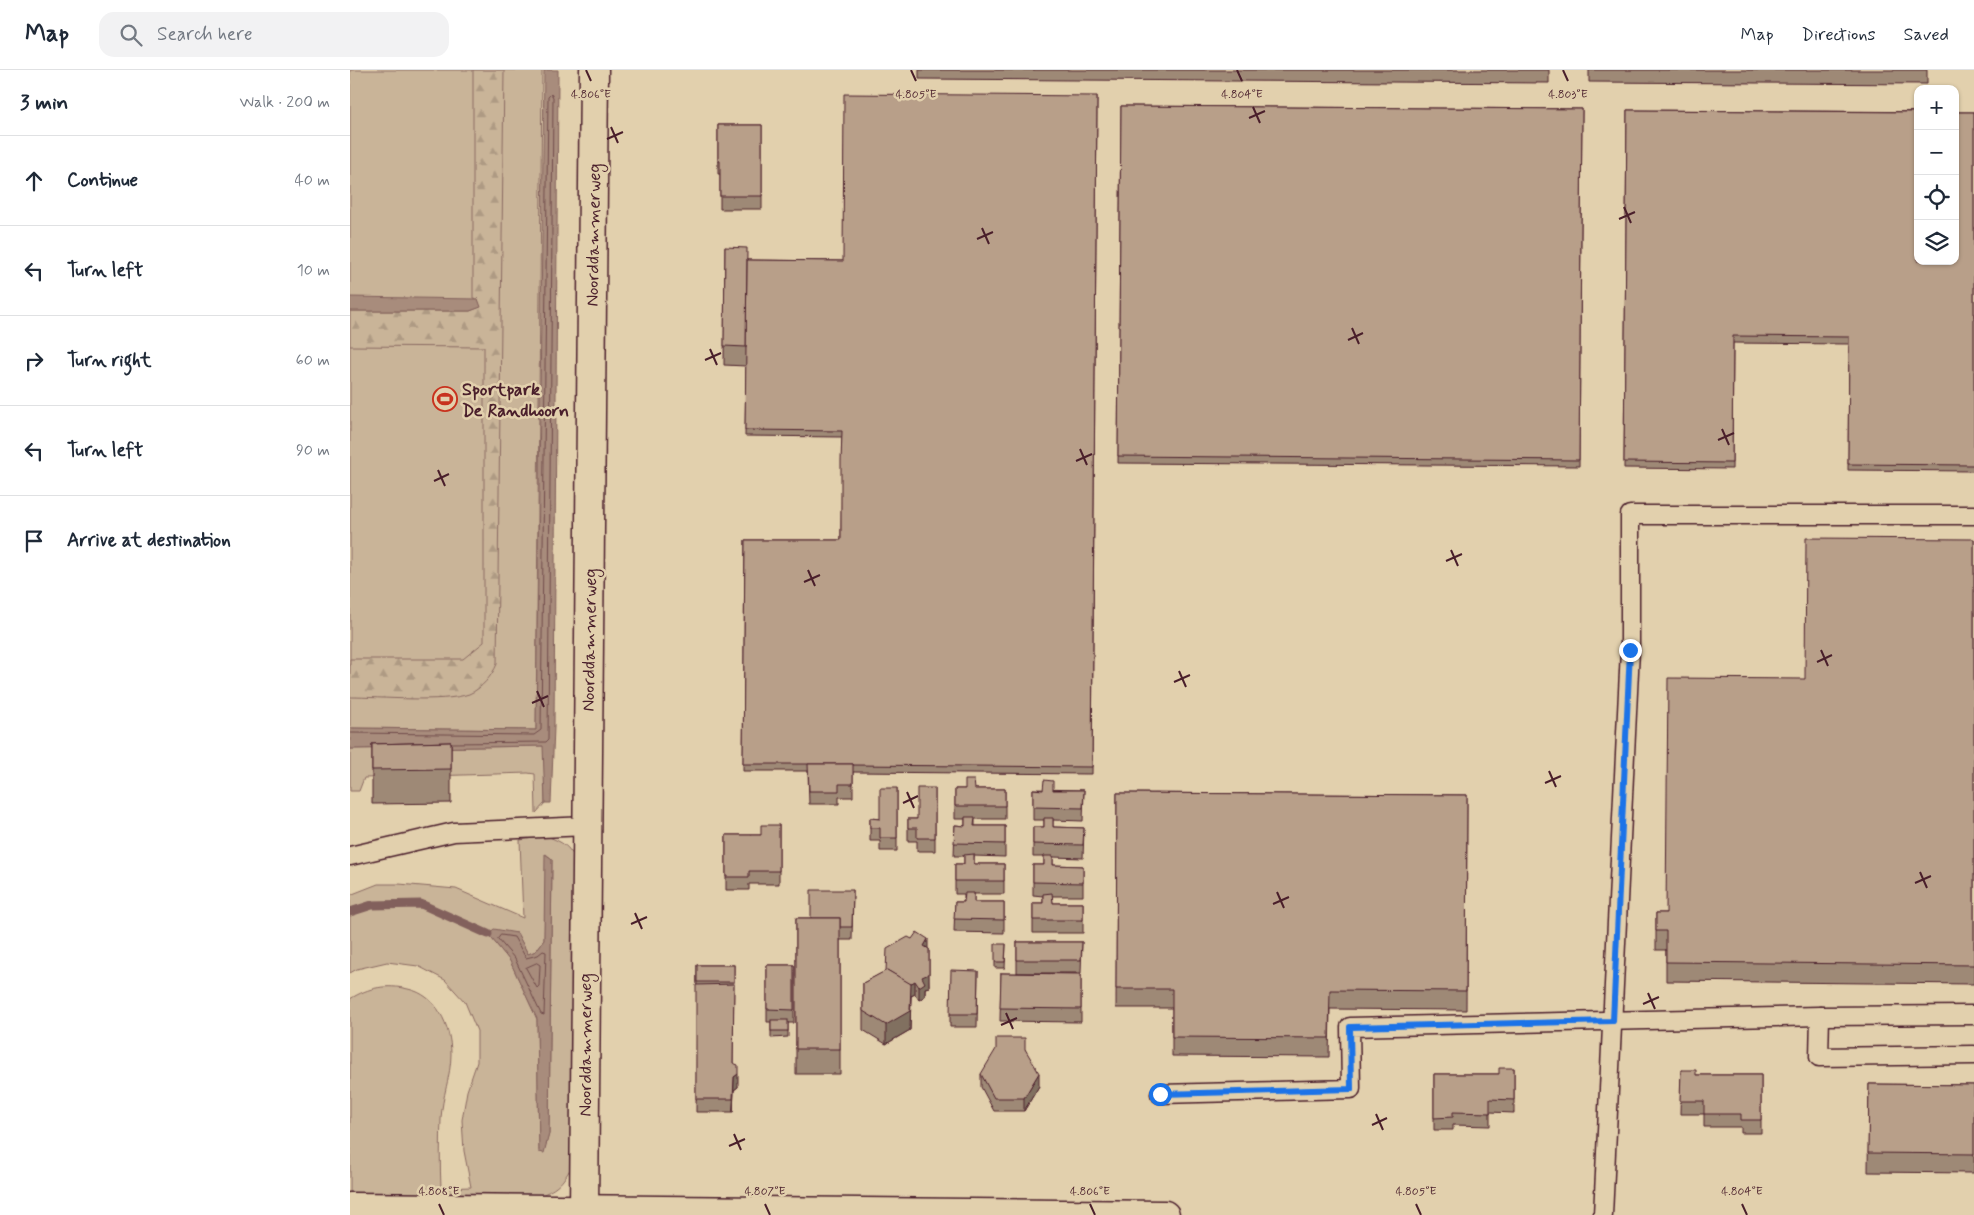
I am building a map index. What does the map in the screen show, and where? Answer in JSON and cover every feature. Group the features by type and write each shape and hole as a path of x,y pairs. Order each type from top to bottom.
{"street":[{"name":"Noorddammerweg","path":"584,1210 594,70"},
{"path":"350,1207 1166,1215"}],"lane":[{"path":"1604,1215 1630,650 1630,515 1974,515"},
{"path":"350,856 454,832 587,826"},
{"path":"1160,1094 1351,1089 1350,1027 1820,1016 1974,1015"},
{"path":"1820,1016 1819,1057 1974,1055"}],"green space":[{"name":"Sportpark De Randhoorn","path":"350,70 542,70 536,730 350,728"},
{"path":"473,70 504,70 497,664 478,689 458,697 411,699 350,697 350,659 463,659 484,642 484,347 350,346 350,311 470,311 480,307 478,299 473,298"},
{"path":"544,746 545,803 536,813 535,774 528,773 364,778 359,791 350,791 350,749"},
{"path":"546,836 552,838 569,849 577,864 573,1164 566,1177 554,1189 535,1197 350,1194 350,999 371,989 393,987 408,989 418,992 427,998 440,1013 445,1023 451,1054 441,1119 441,1188 471,1187 464,1151 462,1120 467,1091 477,1062 477,1031 465,1002 445,980 418,966 387,962 357,969 350,973 350,895 378,884 456,889 523,918 520,840","holes":["546,854 552,859 549,1134 543,1153 539,1151 537,1019 510,961 488,934 517,933 528,954 536,951 544,940"]}],"water":[{"path":"544,70 558,70 554,727 551,803 545,803 543,746 350,749 350,728 536,730"},
{"path":"350,297 478,299 481,307 470,311 350,311"},
{"path":"545,854 552,859 549,1134 544,1153 539,1152 537,1019 510,961 488,934 494,929 517,933 528,954 536,951 544,940"}],"building":[{"path":"844,94 1097,96 1092,767 743,764 745,540 841,540 842,431 745,430 747,260 843,261"},
{"path":"1121,106 1582,109 1579,460 1118,456"},
{"path":"1627,110 1914,112 1914,265 1959,265 1959,112 1974,112 1974,465 1848,464 1849,337 1733,336 1732,463 1624,462"},
{"path":"718,125 762,125 762,196 720,196"},
{"path":"725,247 747,248 746,347 724,346"},
{"path":"1806,538 1974,539 1974,965 1666,962 1666,931 1656,931 1656,913 1666,913 1668,678 1805,679"},
{"path":"451,742 451,769 372,770 372,744"},
{"path":"808,764 853,764 853,784 839,784 839,791 809,791"},
{"path":"965,780 974,780 975,789 1005,789 1005,806 955,806 955,789 965,789"},
{"path":"1044,780 1053,781 1053,790 1084,790 1083,808 1033,807 1033,789 1043,790"},
{"path":"880,788 897,788 897,838 880,838 880,828 870,828 870,818 880,819"},
{"path":"917,788 935,788 935,838 917,838 917,828 908,828 908,819 917,819"},
{"path":"1117,793 1467,795 1466,991 1330,990 1329,1038 1172,1037 1172,989 1116,989"},
{"path":"965,817 975,817 974,826 1005,826 1005,844 954,843 955,825 965,826"},
{"path":"1044,818 1053,818 1053,827 1084,828 1083,845 1033,844 1033,827 1044,827"},
{"path":"761,825 779,825 779,871 749,871 749,877 726,877 726,835 761,835"},
{"path":"974,854 974,864 1004,864 1004,881 955,881 955,864 964,864 964,855"},
{"path":"1044,856 1053,856 1053,865 1083,866 1083,883 1033,882 1033,865 1044,865"},
{"path":"811,890 853,890 852,927 840,927 840,918 811,918"},
{"path":"965,893 974,893 974,902 1004,902 1004,920 954,919 955,902 964,902"},
{"path":"1052,893 1053,903 1083,903 1083,920 1033,920 1033,903 1043,903 1043,894"},
{"path":"796,918 840,918 840,1049 796,1049"},
{"path":"917,932 928,939 924,946 929,949 929,974 922,977 925,983 919,987 915,981 910,984 886,971 887,949 908,937 912,939"},
{"path":"1017,942 1082,942 1081,960 1017,960"},
{"path":"995,944 1006,944 1005,962 995,962"},
{"path":"697,965 734,965 734,982 697,982"},
{"path":"767,965 794,965 794,1010 767,1009"},
{"path":"887,970 911,984 910,1011 886,1025 863,1011 863,983"},
{"path":"951,970 978,971 977,1014 950,1014"},
{"path":"1001,973 1081,974 1081,1009 1000,1008"},
{"path":"734,984 733,1063 738,1065 738,1074 734,1077 733,1099 696,1099 696,985"},
{"path":"771,1020 788,1020 788,1031 771,1031"},
{"path":"996,1038 1025,1038 1025,1049 1039,1073 1024,1098 994,1098 981,1074 996,1049"},
{"path":"1499,1068 1514,1068 1514,1100 1490,1099 1490,1113 1453,1112 1453,1117 1434,1118 1434,1074 1499,1074"},
{"path":"1681,1070 1696,1070 1696,1075 1761,1075 1761,1120 1741,1120 1741,1114 1704,1114 1704,1101 1680,1101"},
{"path":"1869,1084 1974,1085 1974,1154 1868,1153"}],"waterway":[{"path":"350,912 372,905 421,904 488,934"}],"place":[{"name":"Sportpark De Randhoorn","path":"445,399"}],"route":[{"path":"1160,1094 1351,1089 1350,1027 1613,1021 1630,650"}]}
